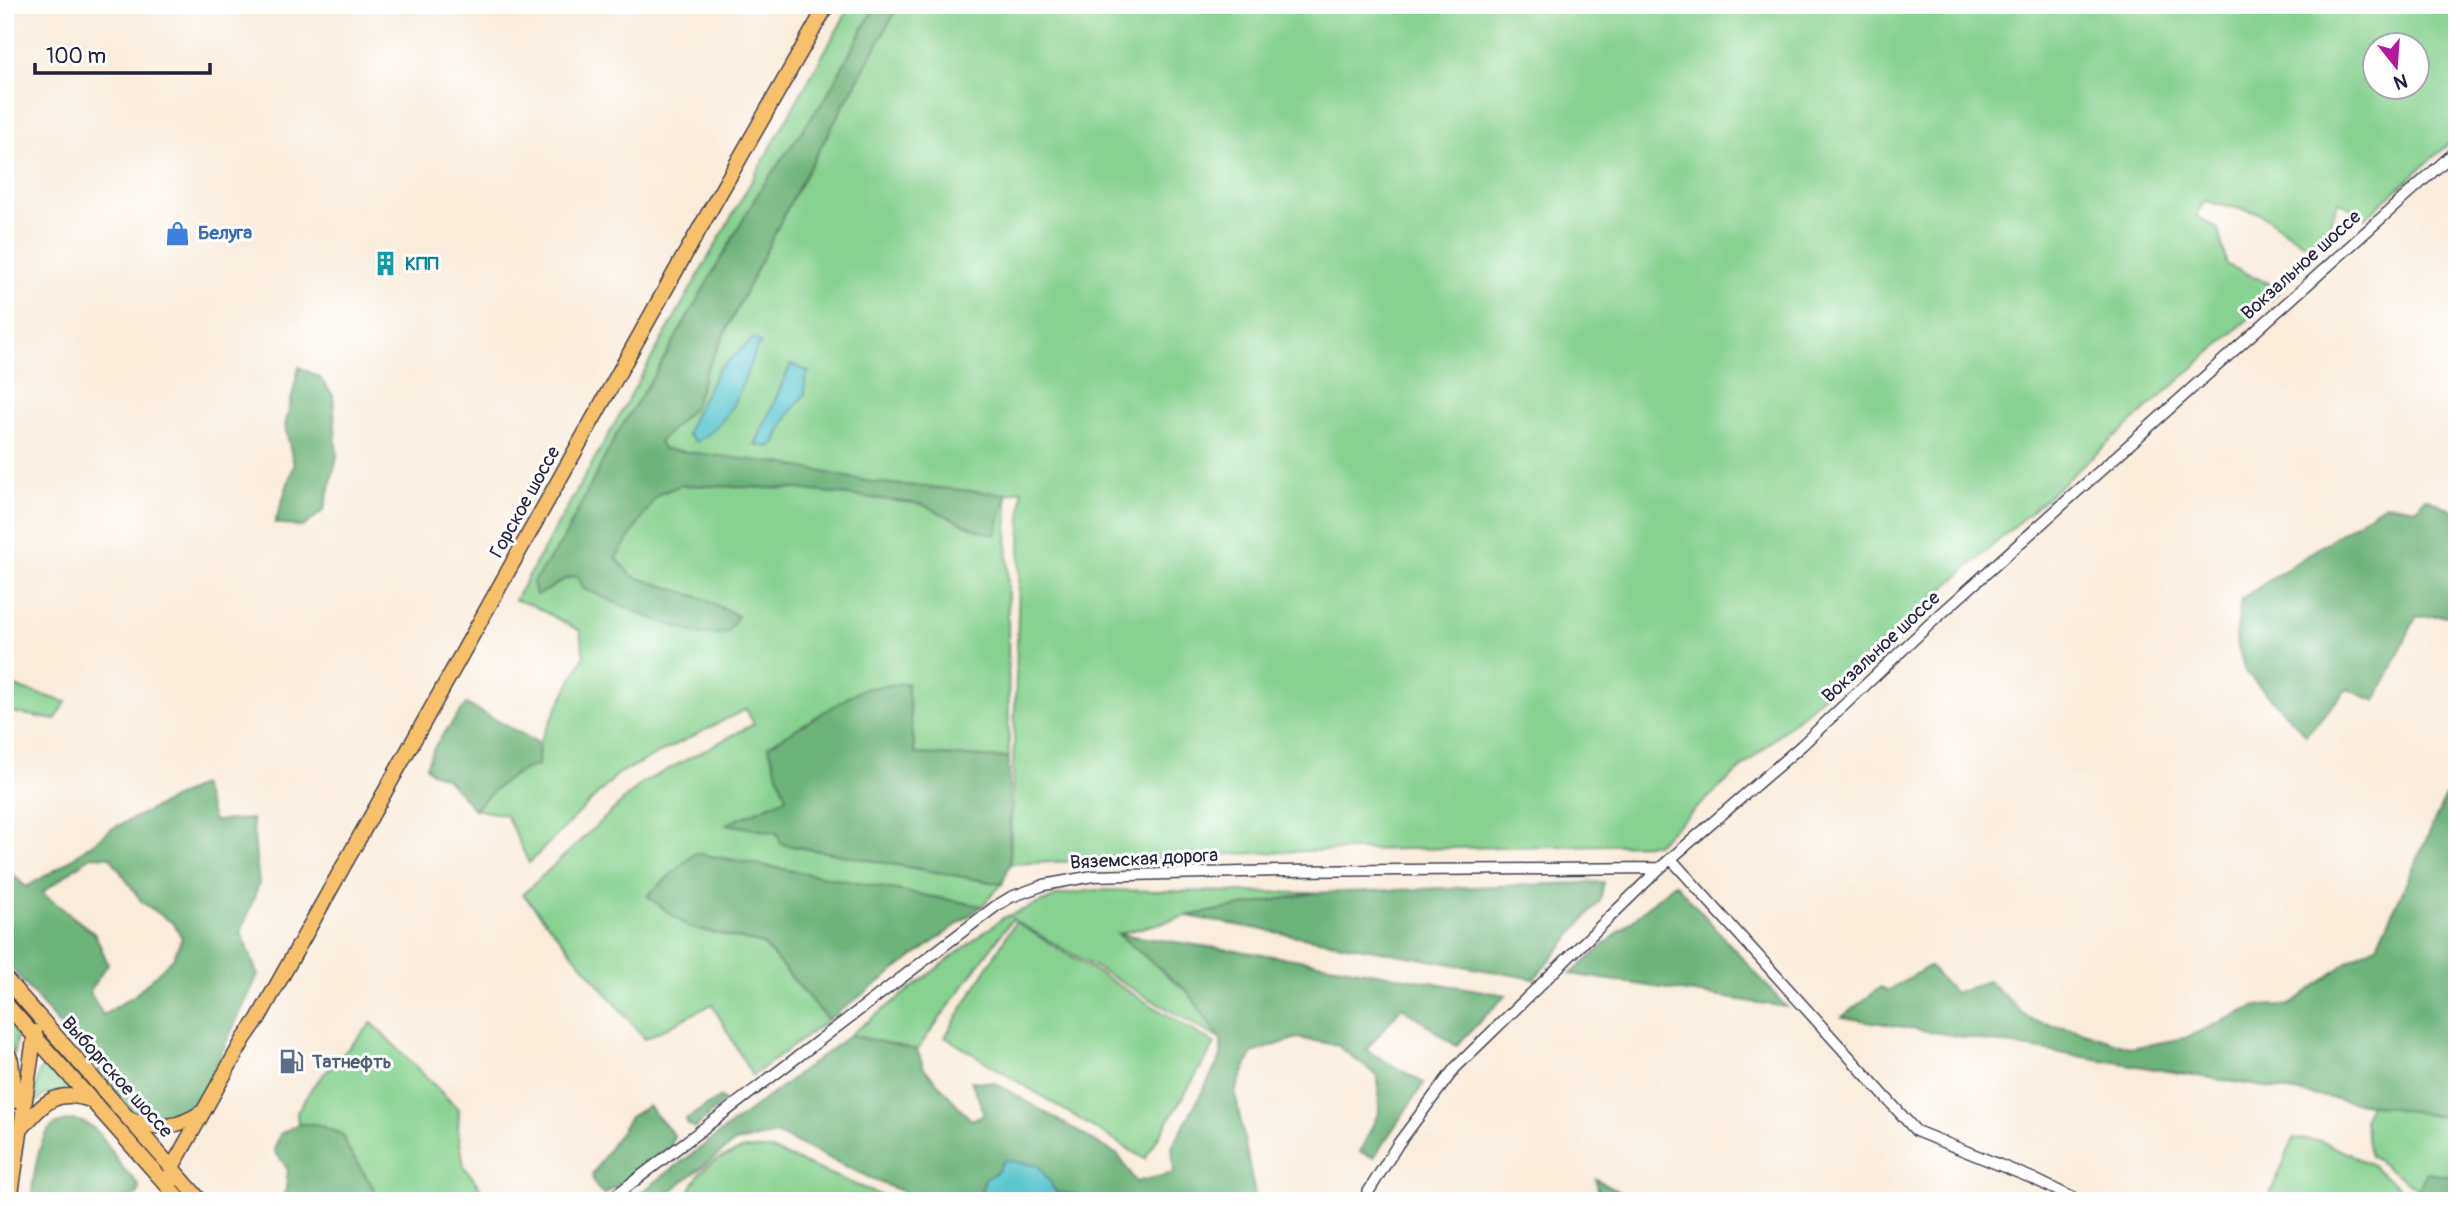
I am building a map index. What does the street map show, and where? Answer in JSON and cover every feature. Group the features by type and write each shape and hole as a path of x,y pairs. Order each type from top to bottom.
{"main road":[{"name":"Горское шоссе","path":"170,1189 204,1112 244,1039 258,1019 827,5"},
{"name":"Выборгское шоссе","path":"5,978 201,1201"},
{"name":"Выборгское шоссе","path":"5,1003 181,1201"},
{"path":"5,1175 16,1101 37,1016"},
{"name":"Горское шоссе","path":"176,1171 252,1041 258,1019"},
{"path":"10,1201 31,1033"},
{"path":"5,1046 16,1101"},
{"path":"21,1129 52,1098 76,1095 92,1101"},
{"path":"130,1119 147,1126 163,1127 185,1124 204,1112"}],"street":[{"name":"Вокзальное шоссе","path":"1366,1201 1367,1194 1398,1144 1455,1068 1660,868 1801,746 1942,613 2457,150"},
{"path":"1671,859 1916,1131 2034,1179 2079,1201"},
{"name":"Вяземская дорога","path":"608,1201 996,906 1011,897 1044,885 1093,876 1266,871 1660,868"}],"green space":[{"path":"851,5 2457,5 2457,136 2365,218 2339,201 2317,253 2259,213 2204,201 2196,216 2218,229 2227,265 2282,289 1656,844 1304,851 1010,864 1022,490 1007,494 1009,758 914,754 786,798 728,824 778,833 781,844 1002,884 982,906 695,853 688,927 763,944 828,1020 752,1076 712,1004 645,1039 523,894 642,783 754,724 746,709 618,774 529,863 506,815 474,809 539,743 584,656 580,631 532,605 515,600"},
{"path":"869,5 899,5 790,203 706,371 694,407 659,442 663,449 785,464 871,482 1007,494 996,535 977,530 921,504 797,489 681,485 657,495 616,558 632,576 702,598 738,616 727,633 701,635 651,618 584,589 577,576 565,579 536,595 533,582 563,540 616,435 655,374 760,190 826,97 873,10"},
{"path":"299,367 319,377 333,395 337,458 324,510 303,527 275,523 294,465 285,426"},
{"path":"2425,498 2457,512 2457,615 2416,617 2376,701 2347,689 2306,735 2245,671 2236,639 2241,599 2385,504 2416,509"},
{"path":"907,683 915,754 1009,758 1010,864 1002,884 781,844 777,833 727,824 786,798 768,746 862,689"},
{"path":"5,684 66,702 55,720 5,711"},
{"path":"466,704 539,743 538,765 511,777 474,809 446,778 431,772 426,766 436,744"},
{"path":"2457,772 2457,1119 1842,1017 1881,987 1888,991 1929,966 1954,993 1988,981 2031,1020 2081,1031 2131,1048 2185,1038 2256,1006 2290,1005 2354,957 2378,945"},
{"path":"201,785 214,821 252,819 259,884 241,932 258,975 196,1106 181,1120 143,1120 129,1109 5,960 5,867 26,887 62,866 113,828","holes":["91,856 110,857 142,902 174,924 182,938 173,958 135,995 103,1015 89,991 108,964 95,934 42,893"]},
{"path":"695,853 982,906 828,1020 763,944 688,927 647,896"},
{"path":"1604,882 1600,901 1534,979 1187,916 1314,893"},
{"path":"1675,883 1786,1007 1571,974"},
{"path":"1095,890 1314,893 1187,916 1118,934 1189,993 1221,1040 1012,919 917,1050 850,1035 1003,918 1059,895"},
{"path":"1015,922 1215,1044 1145,1159 945,1037"},
{"path":"1118,934 1294,959 1506,995 1456,1046 1402,1007 1366,1050 1424,1083 1374,1157 1360,1152 1379,1112 1378,1077 1337,1045 1297,1038 1252,1053 1235,1092 1256,1201 926,1201 881,1183 778,1134 735,1142 668,1193 669,1201 630,1201 850,1035 917,1050 924,1068 971,1120 985,1114 971,1081 995,1083 1118,1155 1136,1182 1174,1173 1172,1147 1221,1057 1221,1040 1189,993"},
{"path":"5,1012 18,1027 14,1056 5,1028"},
{"path":"372,1023 459,1110 458,1129 464,1166 490,1201 369,1201 375,1190 348,1149 343,1135 316,1124 298,1124 297,1112 313,1086"},
{"path":"2457,1060 2457,1201 2433,1199 2370,1156 2364,1120 2377,1078"},
{"path":"43,1067 50,1068 68,1089 44,1095 34,1104 39,1072"},
{"path":"720,1097 724,1101 695,1128 688,1124 686,1119"},
{"path":"648,1106 674,1135 671,1146 604,1195 594,1184 592,1175 630,1117"},
{"path":"74,1120 84,1122 104,1139 118,1162 139,1187 137,1195 101,1201 31,1201 43,1140 53,1126"},
{"path":"298,1124 316,1124 343,1135 348,1149 375,1190 369,1201 281,1201 286,1189 288,1169 274,1150 280,1134"},
{"path":"2294,1138 2321,1141 2370,1164 2413,1199 2412,1201 2267,1201"},
{"path":"744,1149 770,1149 894,1201 686,1201 700,1173 714,1161"},
{"path":"2427,1172 2457,1177 2457,1201 2412,1201"},
{"path":"1596,1179 1636,1201 1600,1201"}],"water":[{"path":"754,338 761,344 757,347 735,400 720,423 696,442 687,434 718,370"},
{"path":"791,364 809,372 805,379 805,394 788,415 775,443 769,447 755,445"},
{"path":"1004,1160 1039,1166 1056,1192 1091,1197 1096,1201 984,1201 981,1193 985,1179 997,1172"}],"place":[{"name":"Белуга","path":"178,233"},
{"name":"КПП","path":"385,264"},
{"name":"Татнефть","path":"292,1062"}]}
